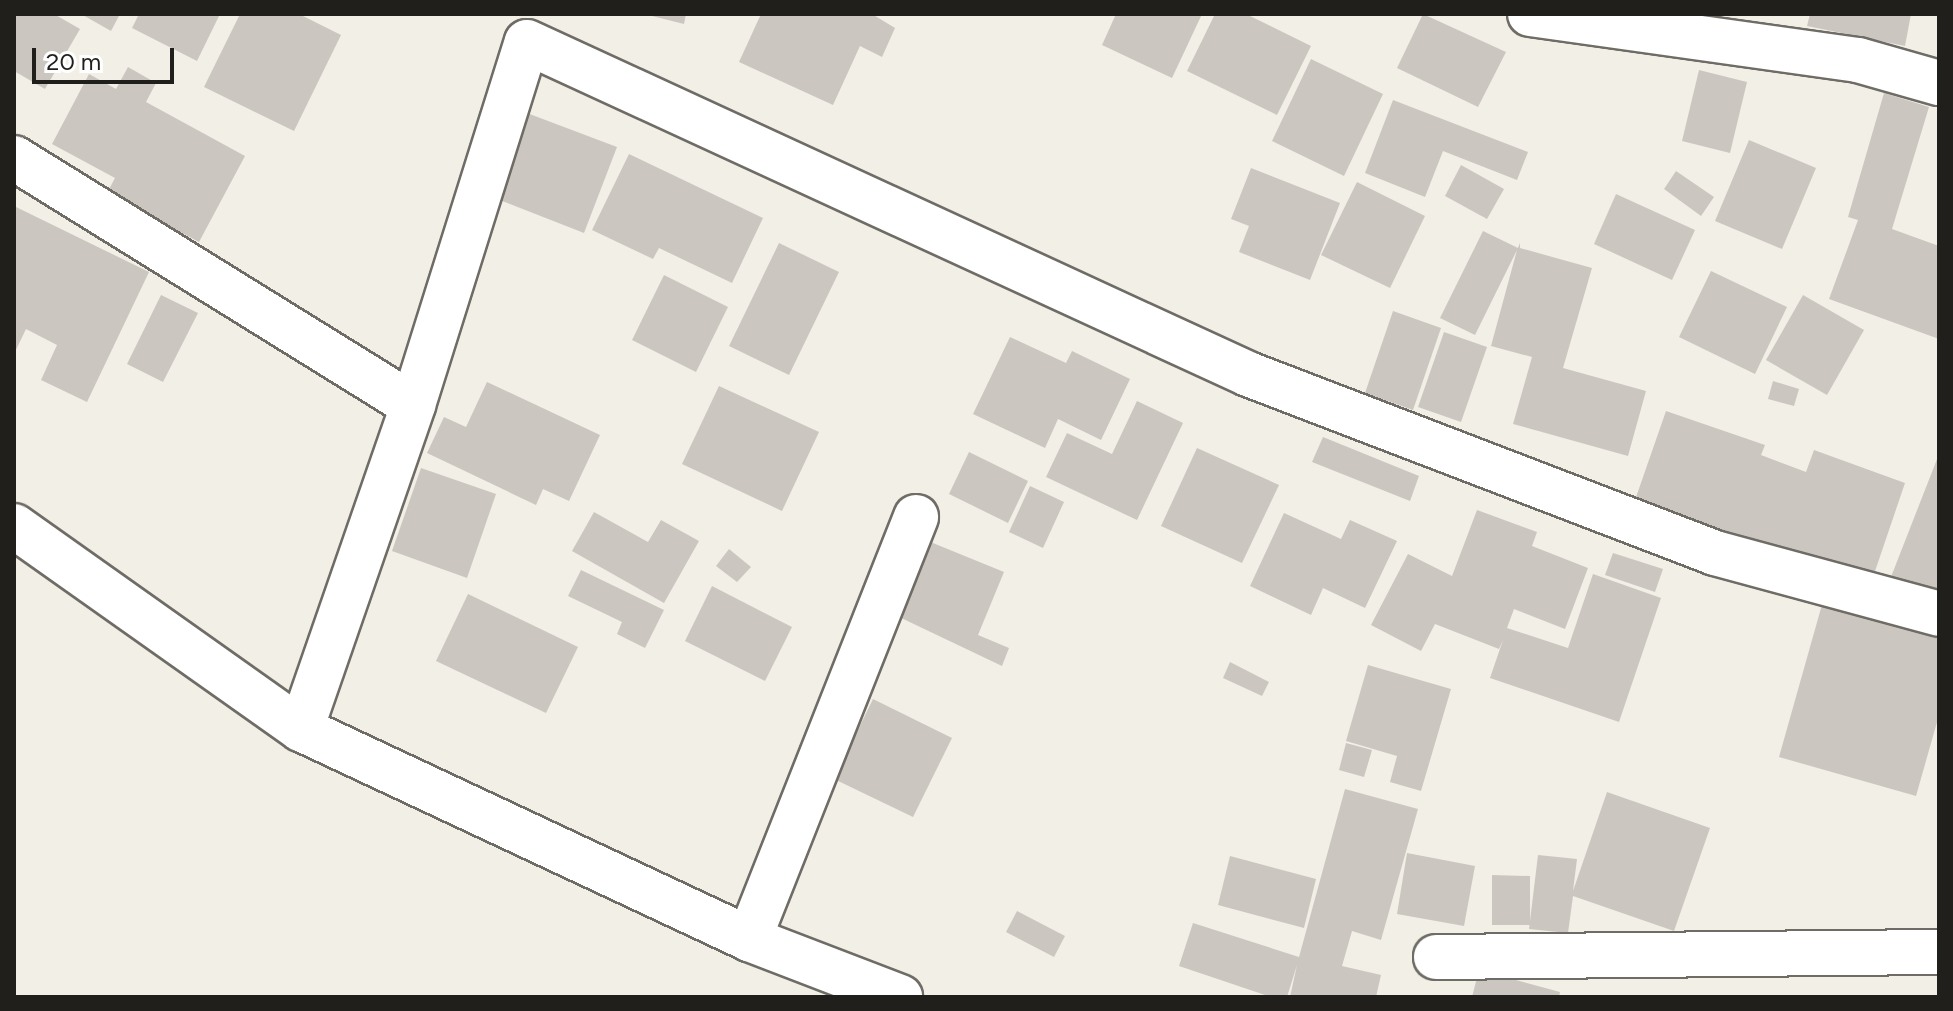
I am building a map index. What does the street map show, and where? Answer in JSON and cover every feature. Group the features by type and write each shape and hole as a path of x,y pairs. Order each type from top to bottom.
{"street":[{"path":"1530,14 1858,60 1939,83"},
{"path":"301,729 413,405 527,42 1248,374 1715,553 1939,614"},
{"path":"14,158 413,405"},
{"path":"749,939 916,517"},
{"path":"14,526 301,729 749,939 900,997"},
{"path":"1436,957 1939,952"}],"building":[{"path":"14,14 54,14 80,29 45,89 14,71"},
{"path":"81,14 120,14 111,31"},
{"path":"139,14 220,14 197,61 132,28"},
{"path":"240,14 299,14 341,35 294,131 204,87"},
{"path":"644,14 686,14 684,24"},
{"path":"761,14 872,14 895,28 882,57 860,46 833,105 739,62"},
{"path":"1116,14 1202,14 1172,78 1102,45"},
{"path":"1215,14 1246,14 1311,46 1277,115 1187,71"},
{"path":"1423,14 1506,52 1478,107 1397,68"},
{"path":"1810,14 1911,14 1905,46 1807,26"},
{"path":"1311,59 1383,94 1344,176 1272,141"},
{"path":"128,67 156,83 146,102 245,156 199,242 107,193 115,178 52,144 89,74 116,89"},
{"path":"1699,70 1747,82 1730,153 1682,141"},
{"path":"1884,93 1929,107 1892,229 1939,246 1939,339 1829,299 1858,220 1848,217"},
{"path":"1393,100 1528,152 1517,180 1443,151 1425,197 1365,173"},
{"path":"519,110 617,147 584,233 487,195"},
{"path":"1749,140 1816,168 1782,249 1715,221"},
{"path":"629,154 763,218 732,283 659,248 653,259 592,230"},
{"path":"1461,165 1504,189 1487,219 1445,196"},
{"path":"1251,168 1340,203 1310,280 1239,252 1249,226 1231,219"},
{"path":"1676,171 1714,197 1701,216 1664,189"},
{"path":"1357,182 1425,216 1390,288 1321,255"},
{"path":"1616,194 1695,230 1672,280 1594,244"},
{"path":"14,206 149,272 87,402 41,380 57,345 26,329 14,354"},
{"path":"1483,231 1518,248 1520,243 1520,248 1592,268 1563,368 1646,391 1628,456 1513,424 1532,357 1491,346 1517,250 1475,335 1440,318"},
{"path":"779,243 839,272 789,375 729,346"},
{"path":"1711,271 1787,307 1755,374 1679,337"},
{"path":"664,275 728,307 696,372 632,340"},
{"path":"161,295 198,313 163,382 127,364"},
{"path":"1803,295 1864,330 1827,395 1766,360"},
{"path":"1393,311 1441,328 1413,410 1365,393"},
{"path":"1444,332 1487,347 1461,422 1418,407"},
{"path":"1010,337 1066,363 1072,351 1130,379 1101,440 1058,419 1045,448 973,414"},
{"path":"1773,381 1799,389 1794,406 1768,399"},
{"path":"487,382 600,435 569,501 543,489 536,505 427,453 444,417 466,427"},
{"path":"719,386 819,432 782,511 682,464"},
{"path":"1137,401 1183,423 1137,520 1046,477 1067,433 1112,454"},
{"path":"1666,411 1765,445 1761,455 1806,472 1814,450 1905,483 1871,583 1635,500"},
{"path":"1323,437 1419,476 1410,501 1312,462"},
{"path":"1197,448 1279,485 1242,563 1161,526"},
{"path":"969,452 1028,481 1008,523 949,494"},
{"path":"1939,454 1939,602 1889,582"},
{"path":"421,468 496,494 467,578 392,551"},
{"path":"1030,486 1064,502 1043,548 1009,532"},
{"path":"1477,510 1537,532 1532,546 1588,568 1565,629 1514,609 1507,628 1568,648 1593,574 1661,598 1619,722 1490,678 1503,640 1499,649 1435,624 1421,651 1371,625 1408,554 1452,576"},
{"path":"594,512 648,542 661,520 699,541 664,603 572,551"},
{"path":"1284,513 1341,539 1350,520 1397,541 1365,608 1323,588 1311,615 1250,586"},
{"path":"928,541 1004,572 978,635 1009,648 1002,666 897,616"},
{"path":"729,549 751,567 737,582 716,566"},
{"path":"1613,553 1663,569 1655,592 1605,575"},
{"path":"581,570 664,610 645,648 617,634 622,622 568,596"},
{"path":"712,586 792,627 765,681 685,641"},
{"path":"468,594 578,647 546,713 436,661"},
{"path":"1823,601 1939,635 1939,715 1916,796 1779,757"},
{"path":"1230,662 1269,682 1262,696 1223,678"},
{"path":"1368,665 1451,689 1421,791 1390,782 1397,756 1346,741"},
{"path":"873,699 952,738 913,817 834,779"},
{"path":"1346,743 1372,750 1364,777 1339,770"},
{"path":"1345,789 1418,809 1381,940 1352,931 1342,966 1381,975 1376,997 1290,997 1297,965 1287,997 1271,997 1179,966 1193,923 1299,957"},
{"path":"1607,792 1710,828 1674,931 1573,896 1568,933 1529,929 1538,855 1577,859 1573,891"},
{"path":"1407,853 1475,866 1464,926 1397,914"},
{"path":"1230,856 1316,879 1304,928 1218,905"},
{"path":"1492,875 1530,876 1530,925 1492,925"},
{"path":"1017,911 1065,936 1054,957 1006,932"},
{"path":"1479,970 1560,992 1559,997 1472,997"}]}
